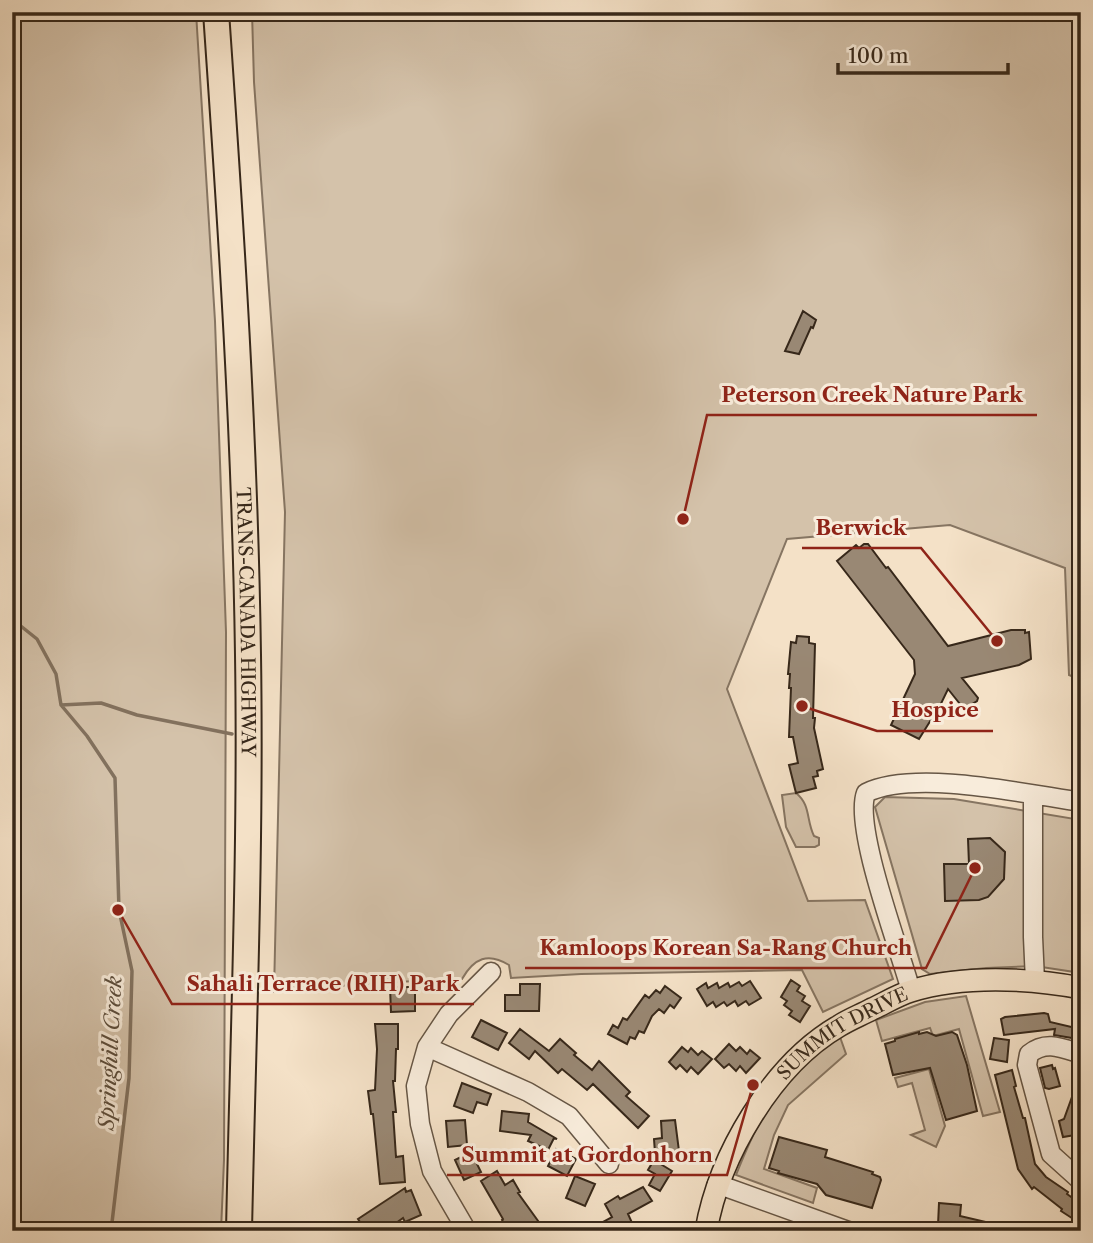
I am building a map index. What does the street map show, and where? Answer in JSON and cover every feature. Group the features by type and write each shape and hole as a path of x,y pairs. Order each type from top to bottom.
{"highway":[{"name":"TRANS-CANADA HIGHWAY","path":"216,12 230,92 258,424 264,645 255,1231"},
{"name":"TRANS-CANADA HIGHWAY","path":"233,12 230,92 248,624 239,1231"}],"main road":[{"name":"SUMMIT DRIVE","path":"706,1231 717,1184 738,1136 774,1086 802,1054 837,1027 911,991 942,985 993,980 1035,981 1081,988"}],"street":[{"path":"911,991 873,861 862,802 866,793 890,785 954,783 1081,802"},
{"path":"1033,795 1032,937 1035,981"},
{"path":"461,1228 432,1171 420,1124 416,1086 427,1047 449,1014 491,972"},
{"path":"1081,1054 1050,1045 1037,1048 1029,1054 1027,1065 1051,1154 1081,1181"},
{"path":"427,1047 528,1092 569,1116 610,1164"},
{"path":"717,1184 848,1231"}],"shaded area":[{"path":"12,12 196,12 215,321 226,632 224,1160 221,1231 12,1231"},
{"path":"252,12 1081,12 1081,680 1069,675 1065,568 950,525 787,539 727,689 808,901 865,900 893,979 823,1012 802,970 511,978 509,965 488,958 471,966 462,979 373,983 274,992 285,512 254,82"},
{"path":"796,793 804,803 814,836 819,838 819,845 815,847 796,847 786,827 782,795"},
{"path":"885,797 954,799 1081,820 1081,973 1035,966 930,974 922,969 875,807"},
{"path":"966,996 1000,1112 983,1116 959,1029 933,1036 930,1028 882,1041 876,1020 925,1002"},
{"path":"840,1037 846,1054 788,1105 774,1135 764,1169 817,1188 813,1203 736,1175 765,1112 784,1083 808,1059"},
{"path":"929,1069 945,1126 936,1147 911,1135 925,1130 912,1083 898,1087 895,1078"}],"building":[{"path":"803,311 816,320 813,328 811,327 799,354 785,351"},
{"path":"868,544 886,568 888,567 948,646 1011,630 1025,630 1025,633 1029,632 1031,659 1019,665 962,678 978,698 977,701 964,709 948,689 935,716 919,739 891,725 915,674 914,660 837,561 856,545 859,548"},
{"path":"797,636 809,637 809,643 815,644 813,718 823,769 817,771 818,776 813,777 816,788 796,793 789,765 798,763 793,737 789,737 791,688 788,674 791,642 796,643"},
{"path":"990,838 1005,852 1004,879 988,897 979,900 945,901 944,864 969,864 968,839"},
{"path":"791,980 800,986 797,991 805,996 802,1001 810,1006 800,1022 789,1015 792,1011 784,1005 787,1001 781,997"},
{"path":"750,981 761,998 749,1005 746,1001 738,1006 735,1001 727,1006 724,1002 716,1007 713,1002 707,1006 697,989 706,983 708,988 717,983 719,988 728,983 730,987 739,982 742,986"},
{"path":"520,984 540,984 539,1011 505,1011 505,995 520,995"},
{"path":"665,986 681,998 674,1008 670,1005 664,1013 659,1009 652,1016 644,1033 639,1031 635,1039 630,1037 627,1044 608,1034 613,1025 618,1028 623,1018 627,1020 645,995 649,998 656,990 660,993"},
{"path":"390,987 415,987 415,1011 391,1012"},
{"path":"1048,1014 1050,1022 1080,1029 1078,1039 1054,1035 1055,1029 1004,1035 1001,1019"},
{"path":"481,1020 507,1033 498,1050 472,1037"},
{"path":"375,1024 398,1024 398,1049 393,1081 396,1112 393,1112 396,1157 403,1156 405,1182 380,1184 368,1091 375,1090"},
{"path":"520,1029 549,1051 560,1039 592,1070 599,1061 630,1092 626,1096 649,1116 638,1128 593,1084 587,1090 562,1069 558,1073 535,1051 529,1059 509,1043"},
{"path":"919,1032 936,1036 952,1032 957,1035 977,1111 946,1120 930,1068 893,1075 885,1044"},
{"path":"994,1038 1009,1040 1007,1062 990,1059"},
{"path":"729,1044 736,1051 740,1047 747,1054 750,1050 760,1058 746,1073 740,1066 736,1071 729,1064 724,1068 715,1059"},
{"path":"682,1047 688,1052 691,1048 698,1055 702,1051 712,1059 698,1074 691,1067 687,1072 680,1065 676,1069 669,1062"},
{"path":"1052,1065 1060,1086 1049,1089 1045,1088 1040,1068"},
{"path":"1012,1070 1035,1164 1046,1177 1081,1204 1081,1224 1061,1211 1062,1209 1034,1187 1032,1189 1018,1169 995,1075"},
{"path":"462,1083 491,1094 487,1105 477,1102 473,1113 454,1106"},
{"path":"1072,1097 1081,1134 1063,1137 1059,1121 1064,1119"},
{"path":"502,1111 529,1114 528,1122 557,1139 554,1138 548,1150 528,1141 531,1135 500,1131"},
{"path":"465,1120 467,1145 448,1147 446,1121"},
{"path":"675,1120 679,1151 655,1153 654,1139 662,1138 661,1121"},
{"path":"779,1137 827,1150 825,1157 873,1172 872,1174 880,1177 872,1208 826,1195 817,1184 769,1168"},
{"path":"556,1149 576,1159 567,1176 548,1166"},
{"path":"471,1152 481,1172 464,1180 455,1160"},
{"path":"654,1160 672,1171 660,1191 649,1185 655,1174 648,1170"},
{"path":"497,1171 505,1185 513,1180 520,1192 518,1193 541,1225 534,1231 509,1231 502,1220 481,1181"},
{"path":"575,1176 595,1184 585,1206 566,1198"},
{"path":"643,1187 652,1201 628,1214 633,1225 621,1231 607,1231 603,1222 612,1217 605,1204"},
{"path":"405,1188 406,1192 411,1190 421,1215 405,1222 403,1218 385,1231 366,1231 358,1219"},
{"path":"939,1203 961,1205 960,1216 990,1223 988,1231 967,1231 968,1228 938,1225"}],"waterway":[{"path":"648,12 661,15 670,12"},
{"path":"1070,12 1081,15"},
{"name":"Springhill Creek","path":"12,619 37,639 56,674 61,705 87,736 115,778 119,910 132,971 129,1078 111,1231"},
{"path":"61,705 101,703 137,715 232,734"}],"place":[{"name":"Peterson Creek Nature Park","path":"683,519"},
{"name":"Berwick","path":"997,641"},
{"name":"Hospice","path":"802,706"},
{"name":"Kamloops Korean Sa-Rang Church","path":"975,868"},
{"name":"Sahali Terrace (RIH) Park","path":"118,910"},
{"name":"Summit at Gordonhorn","path":"753,1085"}]}
